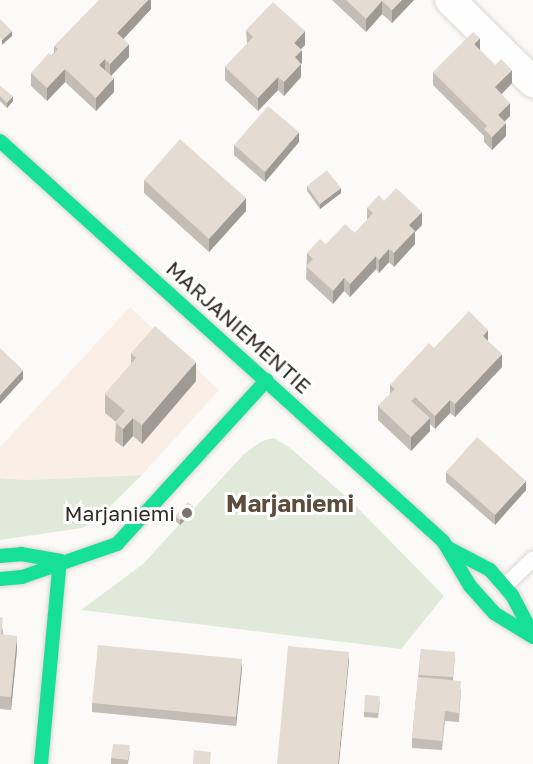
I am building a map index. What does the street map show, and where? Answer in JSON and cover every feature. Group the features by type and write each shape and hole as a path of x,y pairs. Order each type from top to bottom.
{"street":[{"path":"450,0 533,82"},
{"name":"MARJANIEMENTIE","path":"0,141 267,380 447,547 490,570 504,586 533,636"},
{"path":"0,579 22,577 60,561 99,552 131,532 267,380"},
{"name":"MARJANIEMENTIE","path":"447,547 470,585 494,613 533,636"},
{"path":"0,556 21,554 60,561"},
{"path":"41,764 60,561"}],"lane":[{"path":"504,586 533,558"}],"shaded area":[{"path":"130,307 219,390 142,475 27,480 0,478 0,447"}],"green space":[{"path":"274,438 289,447 351,501 444,596 401,649 81,610 143,564 244,454 262,441"},
{"path":"142,475 95,521 82,528 0,540 0,478 27,480"}],"building":[{"path":"99,0 148,0 117,33 129,44 110,64 105,59 99,65 114,78 96,98 65,69 47,88 31,73 49,53 52,56 58,49 54,46"},
{"path":"346,0 402,0 392,10 382,1 366,19"},
{"path":"273,2 305,31 294,43 302,50 295,57 301,64 284,82 278,77 258,98 225,67 253,37 246,30"},
{"path":"0,19 12,31 2,40 0,38"},
{"path":"473,32 480,38 474,44 495,65 501,59 512,70 495,87 510,103 498,115 506,123 492,137 484,129 487,126 433,72"},
{"path":"0,86 13,96 7,103 0,96"},
{"path":"268,106 299,132 265,172 234,145"},
{"path":"180,139 246,198 209,239 144,180"},
{"path":"327,170 341,188 320,204 307,186"},
{"path":"396,188 422,212 409,225 415,231 394,253 389,249 379,260 376,256 350,284 344,278 333,291 306,266 313,259 307,253 320,239 326,244 345,224 355,233 373,213 367,208 379,195 384,201"},
{"path":"469,311 488,330 483,336 502,354 455,404 450,400 435,416 415,397 411,401 430,418 411,437 378,406 395,389 390,385 429,343 434,348"},
{"path":"155,326 196,362 142,425 133,418 123,429 115,422 125,411 105,394 136,358 131,353"},
{"path":"0,348 23,370 0,395"},
{"path":"477,437 526,481 495,515 446,472"},
{"path":"188,502 193,506 180,520 175,516"},
{"path":"0,617 3,618 1,634 17,636 11,697 0,696"},
{"path":"98,645 242,659 236,717 92,703"},
{"path":"288,646 349,652 338,764 277,764"},
{"path":"421,649 455,652 453,677 419,675"},
{"path":"418,677 461,681 459,713 445,711 442,741 412,738"},
{"path":"365,695 380,696 378,713 364,712"},
{"path":"113,744 130,745 128,760 111,758"},
{"path":"194,750 211,752 210,764 193,764"}],"traffic: fast":[{"path":"0,141 443,541 470,586 494,613 533,637"},
{"path":"0,579 22,577 117,544 267,380"},
{"path":"448,548 490,570 512,595 533,635"},
{"path":"0,556 21,554 60,561"},
{"path":"41,764 60,561"}],"place":[{"name":"Marjaniemi","path":"187,513"}],"district":[{"name":"Marjaniemi","path":"290,503"}]}
